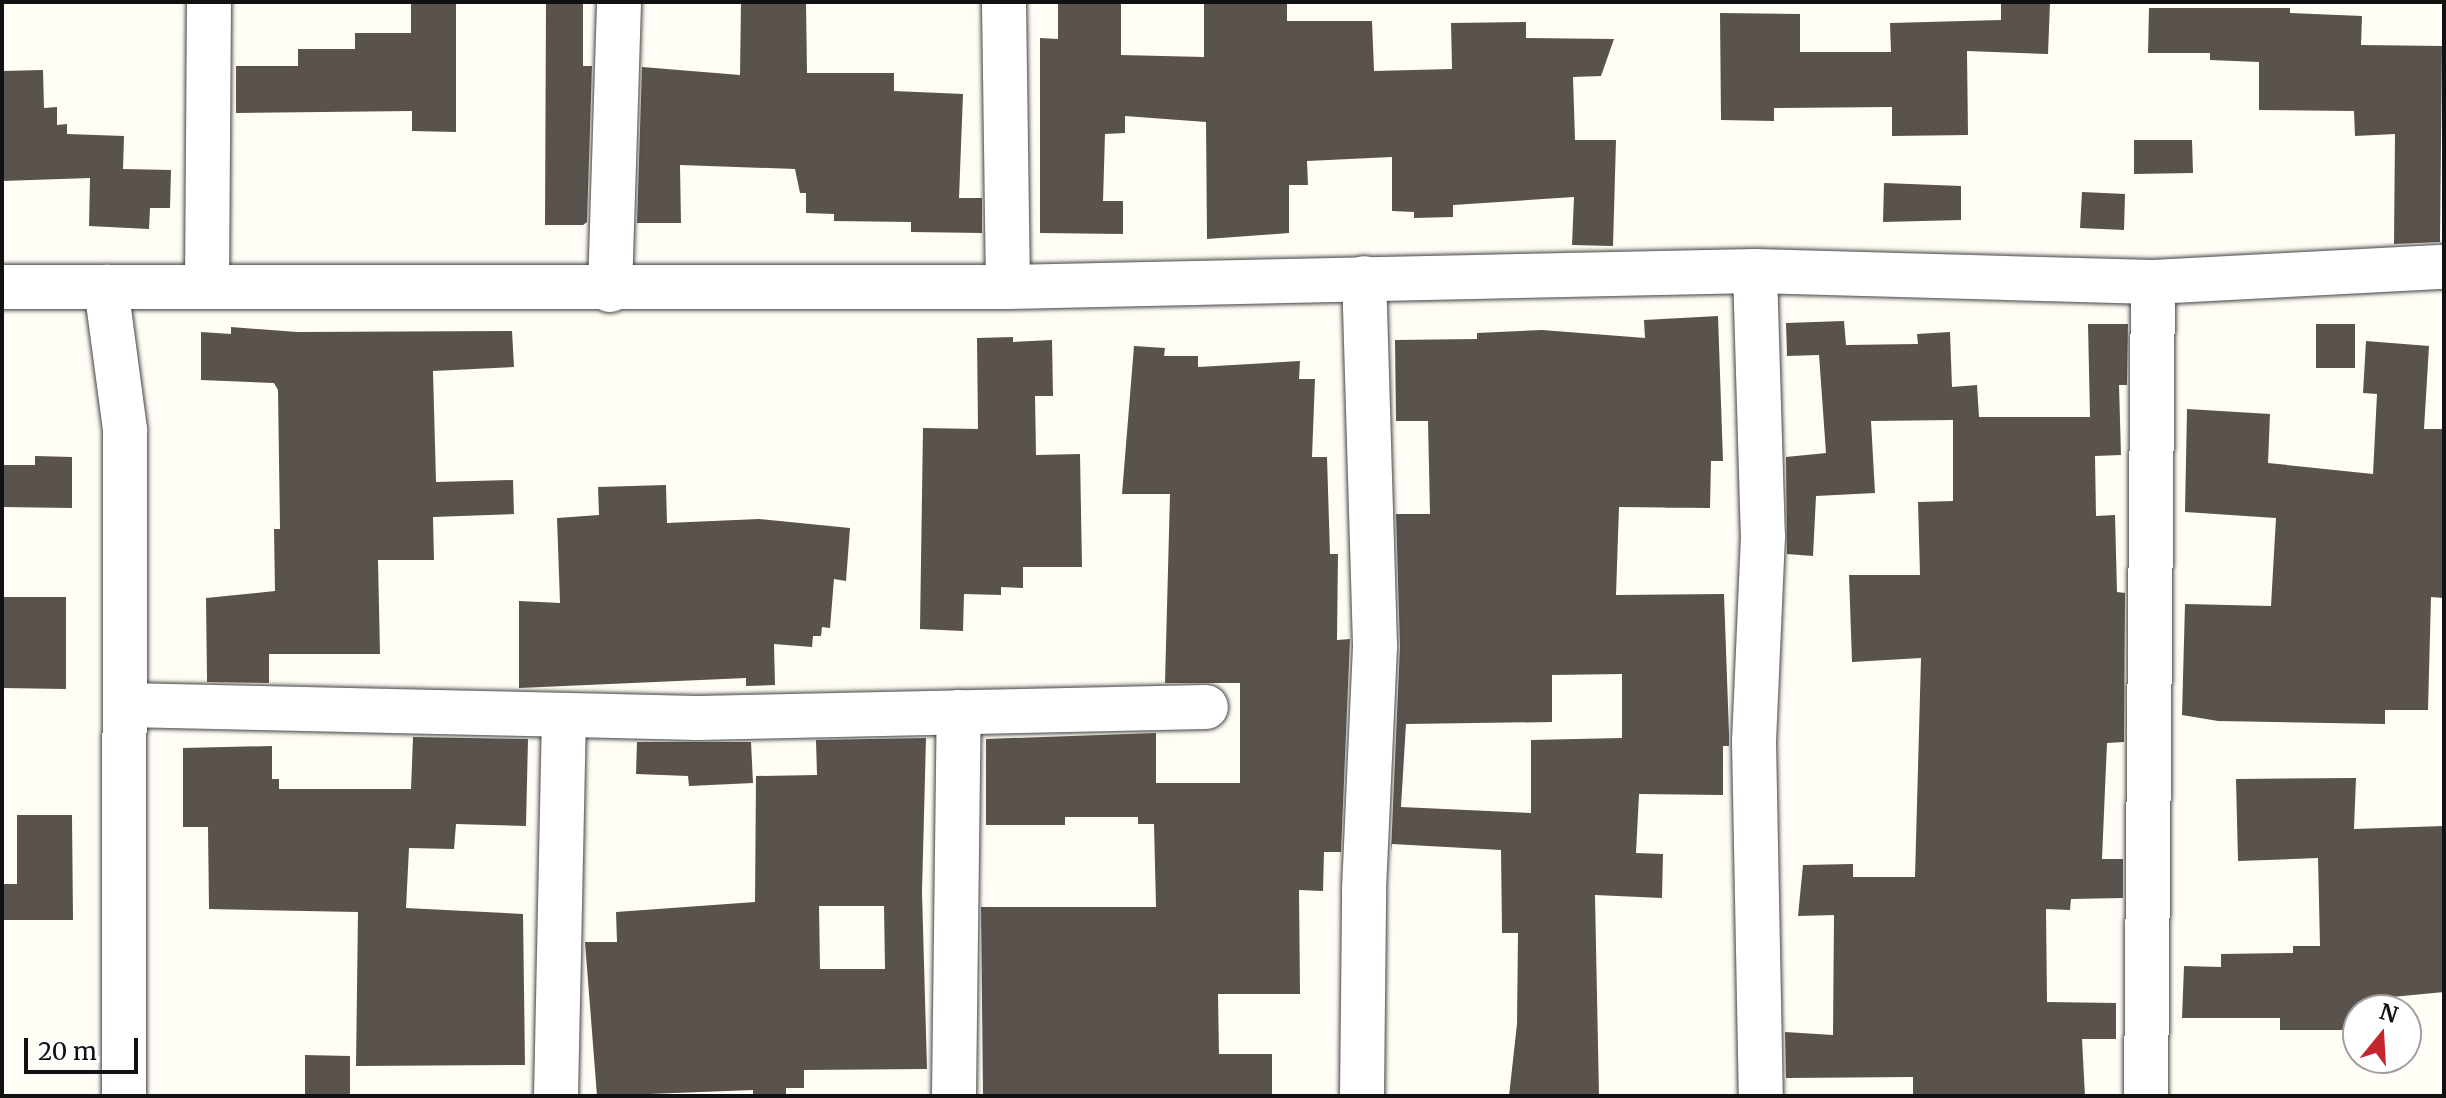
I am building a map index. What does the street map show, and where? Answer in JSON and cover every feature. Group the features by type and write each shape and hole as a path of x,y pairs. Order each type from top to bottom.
{"street":[{"path":"207,286 209,2"},
{"path":"610,290 619,2"},
{"path":"1004,2 1008,287"},
{"path":"2,287 610,290 1008,287 1755,271 2153,282 2444,267"},
{"path":"1755,271 1763,536 1754,741 1761,1096"},
{"path":"1362,1096 1364,889 1375,645 1364,278"},
{"path":"2146,1096 2153,282"},
{"path":"106,287 125,430 124,1096"},
{"path":"126,705 564,715 1206,707"},
{"path":"954,1096 959,712"},
{"path":"556,1096 564,715"}],"building":[{"path":"411,2 456,2 456,132 412,131 412,111 236,113 236,66 298,66 298,49 355,49 355,33 411,33"},
{"path":"546,2 583,2 583,66 592,66 587,222 583,225 545,225"},
{"path":"741,2 806,2 807,73 894,73 894,91 963,94 959,198 982,198 982,233 911,232 911,222 834,221 834,214 806,213 806,193 800,193 795,169 680,165 681,223 637,223 642,67 740,75"},
{"path":"1058,2 1121,2 1121,55 1204,57 1204,2 1287,2 1287,21 1372,21 1374,71 1452,69 1451,23 1526,22 1526,38 1614,39 1601,76 1573,77 1575,140 1616,140 1613,246 1572,245 1574,197 1453,205 1453,217 1414,218 1414,212 1392,211 1392,157 1307,161 1308,185 1289,185 1289,233 1207,239 1206,122 1125,116 1125,133 1105,134 1103,201 1123,201 1123,234 1040,233 1040,38 1058,39"},
{"path":"2001,2 2050,2 2048,54 1967,51 1968,135 1892,136 1892,107 1774,108 1774,121 1721,120 1720,13 1800,14 1800,52 1891,52 1890,23 2001,20"},
{"path":"2149,8 2290,8 2290,13 2362,16 2361,45 2442,46 2440,242 2394,244 2395,134 2355,136 2354,111 2259,110 2259,62 2210,60 2210,53 2148,53"},
{"path":"43,70 44,108 57,107 57,125 67,124 67,134 124,136 123,169 171,170 170,208 150,208 149,229 89,226 90,178 2,181 2,71"},
{"path":"2134,140 2192,140 2193,173 2134,174"},
{"path":"1884,183 1961,186 1961,220 1883,222"},
{"path":"2082,192 2125,194 2124,230 2080,228"},
{"path":"1718,316 1723,461 1711,461 1710,508 1619,507 1616,595 1724,594 1729,746 1723,746 1723,795 1639,794 1636,853 1663,854 1662,898 1595,895 1599,1096 1509,1096 1517,1024 1518,933 1502,933 1501,850 1392,844 1391,852 1400,646 1396,514 1430,514 1428,421 1396,421 1395,340 1477,339 1477,333 1542,330 1645,338 1644,320","holes":["1622,674 1622,738 1531,740 1531,813 1401,807 1406,724 1552,722 1552,675"]},
{"path":"1844,321 1846,345 1918,344 1917,334 1950,332 1952,387 1977,385 1979,417 2090,417 2088,324 2128,324 2127,385 2119,385 2121,455 2095,456 2096,516 2115,515 2117,592 2125,593 2124,742 2107,743 2102,859 2123,859 2123,898 2071,899 2070,910 2046,909 2047,1002 2116,1003 2116,1039 2082,1039 2085,1096 1913,1096 1913,1077 1786,1078 1785,1032 1833,1035 1834,915 1798,916 1803,865 1853,864 1853,877 1915,877 1921,658 1852,662 1849,575 1920,575 1918,502 1953,501 1953,420 1871,421 1875,493 1816,496 1813,556 1787,554 1786,457 1826,453 1819,355 1787,356 1786,323"},
{"path":"2316,324 2355,324 2355,368 2316,368"},
{"path":"231,327 297,332 512,331 514,367 433,371 436,482 513,480 514,514 433,517 434,560 378,560 380,654 269,654 269,683 207,682 206,598 275,591 274,529 280,529 278,390 274,383 201,380 201,332 231,334"},
{"path":"1013,337 1013,342 1052,340 1053,396 1035,396 1036,455 1080,454 1082,567 1023,567 1023,588 1001,587 1001,595 964,594 963,631 920,629 923,428 978,429 977,338"},
{"path":"2366,341 2429,346 2424,429 2444,429 2444,598 2431,597 2428,710 2385,710 2385,724 2218,721 2182,715 2185,604 2271,606 2276,518 2185,512 2187,409 2270,414 2268,463 2373,474 2377,394 2363,393"},
{"path":"1134,346 1165,348 1164,356 1198,356 1198,367 1300,361 1299,379 1315,379 1312,457 1327,457 1330,554 1338,554 1337,640 1350,639 1341,852 1324,852 1323,891 1299,890 1300,994 1218,994 1219,1054 1272,1054 1272,1096 983,1096 981,907 1156,907 1154,824 1138,824 1138,817 1065,817 1065,825 986,825 986,739 1156,733 1156,783 1240,783 1240,683 1165,683 1170,494 1122,494"},
{"path":"35,456 72,457 72,508 2,507 2,465 35,465"},
{"path":"666,485 667,523 759,519 850,528 846,581 834,579 830,628 822,627 821,636 813,636 812,647 774,644 775,685 746,686 746,678 519,688 519,601 560,603 557,518 599,515 598,487"},
{"path":"2,597 66,597 66,689 2,688"},
{"path":"413,737 528,739 526,826 456,824 454,849 409,848 406,908 523,914 525,1065 356,1066 358,912 209,909 208,827 183,827 183,748 272,746 272,779 279,779 279,789 411,789"},
{"path":"926,738 922,892 927,1069 804,1070 804,1088 786,1088 786,1096 753,1096 753,1090 597,1096 585,942 617,942 616,912 755,902 756,776 817,775 816,740","holes":["819,906 884,906 885,969 820,969"]},
{"path":"637,742 751,742 753,783 689,786 688,776 636,774"},
{"path":"2356,778 2354,829 2444,826 2444,992 2342,994 2342,1030 2280,1030 2280,1018 2182,1018 2184,966 2221,967 2221,954 2293,953 2293,946 2320,946 2318,858 2238,861 2236,779"},
{"path":"17,815 72,815 73,920 2,920 2,884 17,884"},
{"path":"305,1055 350,1056 350,1096 305,1096"}]}
